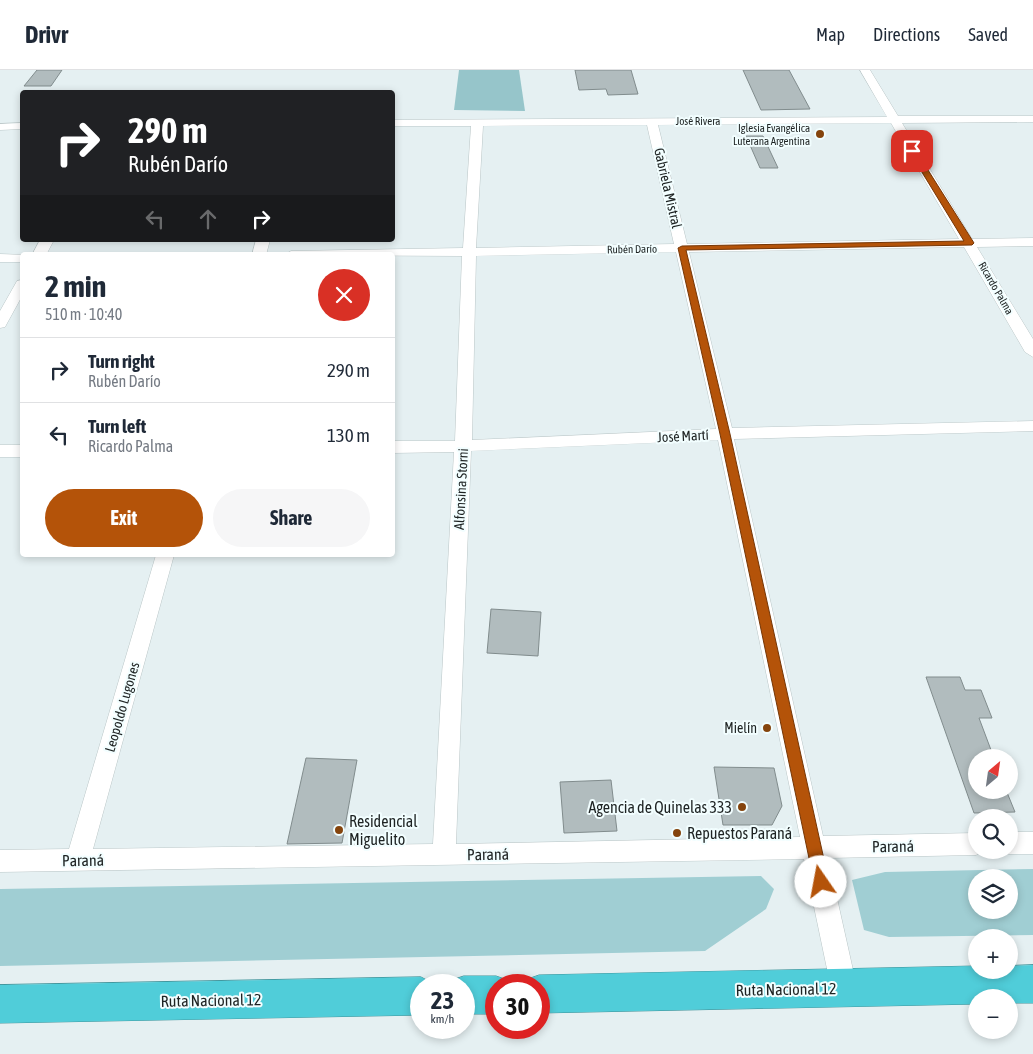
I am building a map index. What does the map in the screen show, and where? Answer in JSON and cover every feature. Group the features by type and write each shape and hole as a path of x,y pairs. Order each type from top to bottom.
{"highway":[{"name":"Ruta Nacional 12","path":"550,994 1033,984"},
{"name":"Ruta Nacional 12","path":"0,1004 410,996"}],"street":[{"name":"Ricardo Palma","path":"865,70 893,120 970,243 1033,352"},
{"name":"José Rivera","path":"395,124 1033,119"},
{"name":"Gabriela Mistral","path":"652,122 725,434 844,988"},
{"name":"Alfonsina Storni","path":"444,855 469,253 477,123"},
{"path":"0,127 20,126"},
{"name":"Rubén Darío","path":"395,254 1033,242"},
{"path":"0,258 20,258"},
{"path":"0,324 20,288"},
{"name":"José Martí","path":"395,447 462,446 725,434 1033,426"},
{"path":"0,451 20,451"},
{"name":"Leopoldo Lugones","path":"78,860 164,557"},
{"path":"1018,843 1033,843"},
{"name":"Paraná","path":"0,861 444,855 968,844"}],"shaded area":[{"path":"459,70 519,70 525,111 454,110"},
{"path":"1018,869 1033,869 1033,935 1018,935 1018,929 968,929 968,936 889,937 864,930 852,880 885,872 968,870 968,919 1018,919"},
{"path":"761,876 774,889 766,909 705,951 0,966 0,889"}],"building":[{"path":"37,70 62,70 51,86 24,86"},
{"path":"575,70 631,70 638,94 608,95 606,89 579,90"},
{"path":"743,70 789,70 810,109 761,110"},
{"path":"746,136 763,136 778,168 760,168"},
{"path":"491,609 541,612 538,656 487,653"},
{"path":"926,677 960,677 965,690 981,690 992,718 979,718 991,749 968,749 968,796"},
{"path":"306,758 357,760 342,843 287,844"},
{"path":"714,767 774,768 782,806 772,825 723,825"},
{"path":"611,780 617,831 564,833 560,782"},
{"path":"969,799 1010,799 1014,809 973,809"}],"place":[{"name":"Iglesia Evangélica Luterana Argentina","path":"820,134"},
{"name":"Mielín","path":"767,728"},
{"name":"Agencia de Quinelas 333","path":"742,807"},
{"name":"Residencial Miguelito","path":"339,830"},
{"name":"Repuestos Paraná","path":"677,833"}],"route":[{"path":"821,882 725,434 682,248 970,243 912,151"}]}
